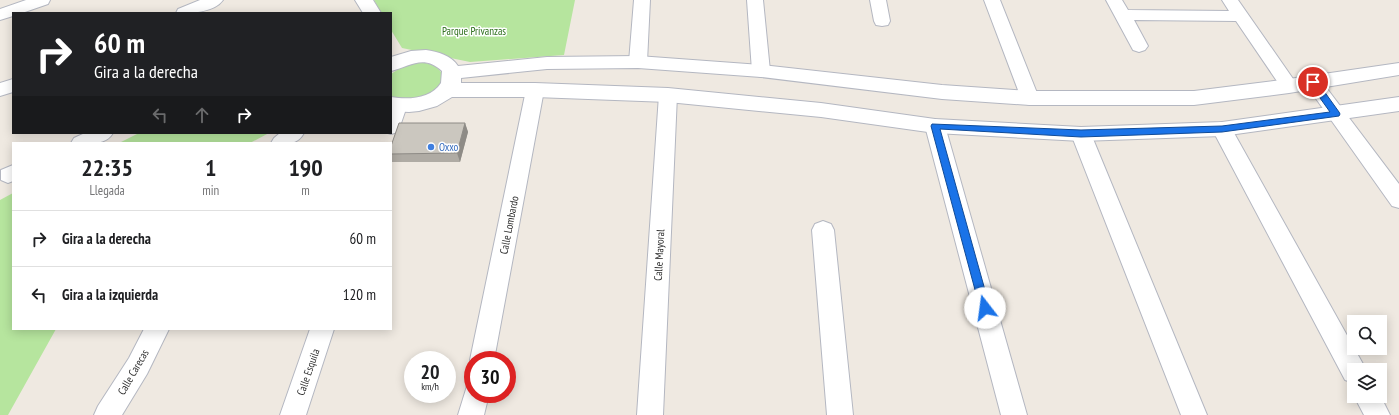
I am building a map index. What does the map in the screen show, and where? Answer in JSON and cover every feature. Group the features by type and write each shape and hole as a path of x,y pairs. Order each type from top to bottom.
{"street":[{"path":"0,15 42,0"},
{"path":"186,12 215,0"},
{"path":"364,0 371,12"},
{"path":"638,62 642,0"},
{"path":"755,0 761,71"},
{"path":"878,0 882,21"},
{"path":"992,0 1030,98"},
{"path":"1114,0 1139,46"},
{"path":"1230,0 1289,86"},
{"path":"1123,15 1241,16"},
{"path":"392,122 395,105 409,107 429,102 438,97 450,81 449,66 443,60 433,57 393,58"},
{"path":"450,81 547,63 638,62 761,71 942,92 1030,98 1194,98 1289,86 1399,69"},
{"path":"450,81 535,90 668,95 821,110 935,126 1081,134 1222,129 1399,104"},
{"path":"1313,82 1399,200"},
{"path":"0,90 12,84"},
{"path":"895,121 897,87"},
{"name":"Calle Lombardo","path":"484,351 535,90"},
{"name":"Calle Mayoral","path":"650,415 668,95"},
{"path":"935,126 1014,415"},
{"path":"1222,129 1349,363"},
{"path":"82,142 101,134"},
{"path":"282,142 293,134"},
{"path":"1081,134 1194,415"},
{"path":"823,230 840,415"},
{"name":"Calle Carecas","path":"107,415 138,366 156,330"},
{"name":"Calle Esquila","path":"293,415 322,330"},
{"path":"472,415 474,403"},
{"path":"1371,403 1377,415"}],"green space":[{"name":"Parque Privanzas","path":"374,0 575,0 564,55 470,62 402,48 392,32 392,12 380,12"},
{"path":"421,62 435,66 443,76 441,83 434,92 424,97 406,99 395,98 392,96 392,73 403,66"},
{"path":"137,134 267,134 252,142 121,142"},
{"path":"12,194 12,330 55,330 8,415 0,415 0,200"}],"building":[{"name":"Oxxo","path":"399,123 465,123 457,153 392,154 392,143"}],"place":[{"name":"Oxxo","path":"431,147"}],"route":[{"path":"985,308 935,126 1081,134 1222,129 1336,114 1313,82"}]}
